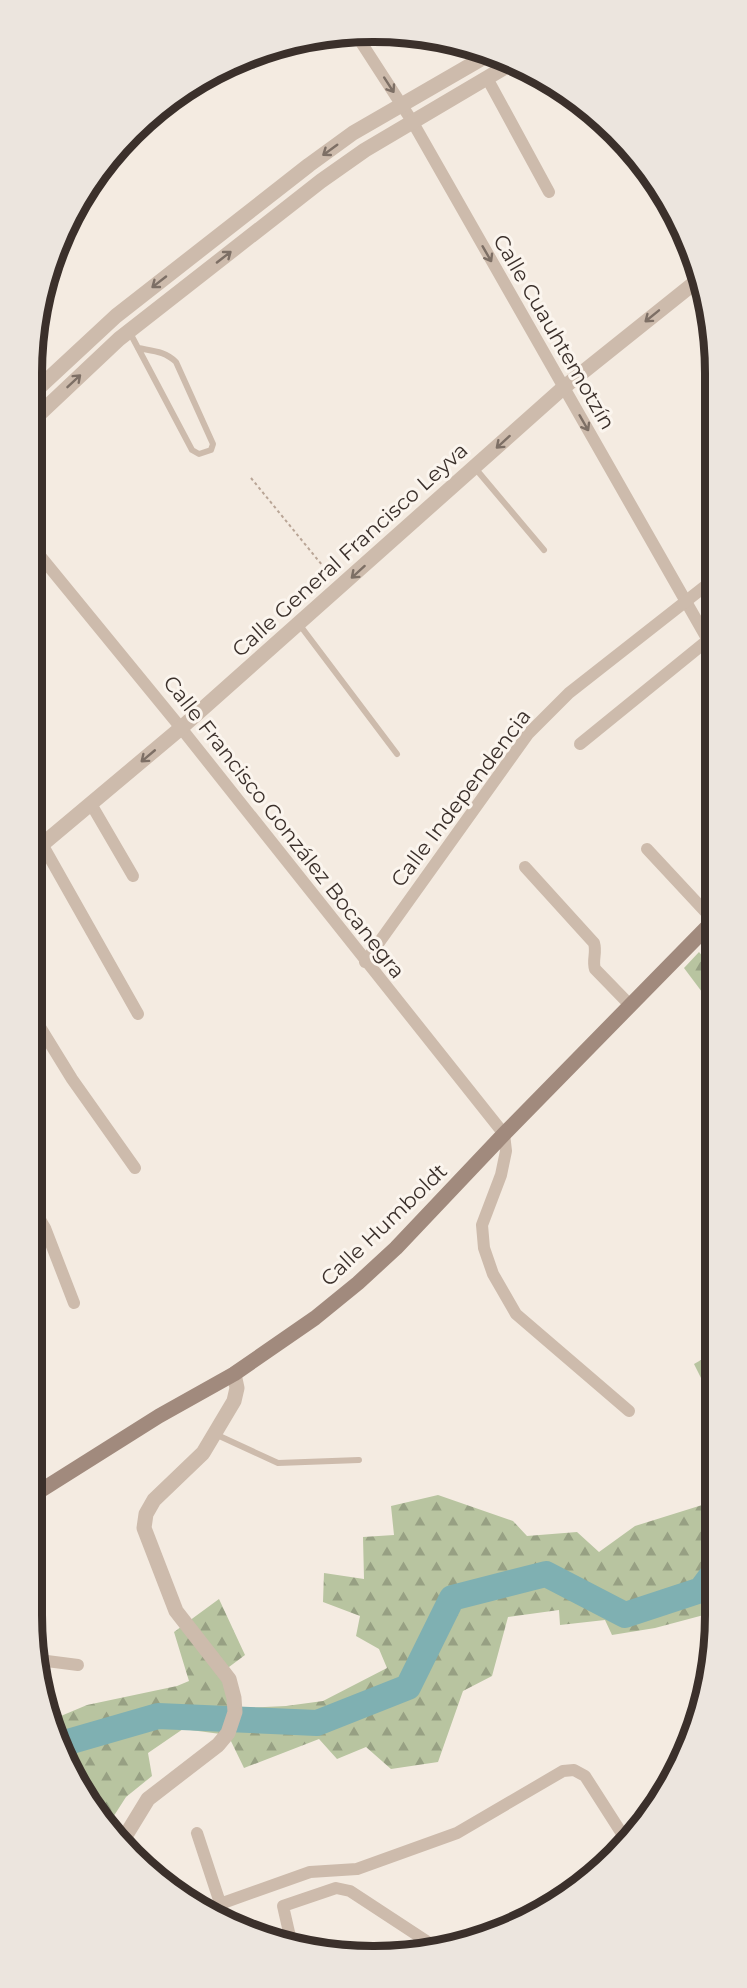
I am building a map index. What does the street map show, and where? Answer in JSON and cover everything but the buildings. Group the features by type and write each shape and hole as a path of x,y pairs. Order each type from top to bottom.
{"main road":[{"name":"Calle Humboldt","path":"42,1490 159,1416 234,1374 315,1318 358,1283 396,1248 504,1134 705,930"}],"street":[{"name":"Calle Cuauhtemotzín","path":"361,43 412,121 705,635"},
{"path":"42,385 116,316 318,159 401,104 479,60"},
{"path":"42,412 129,331 321,181 365,150 503,68"},
{"path":"487,78 549,192"},
{"name":"Calle General Francisco Leyva","path":"42,844 181,728 563,388 693,284"},
{"name":"Calle Francisco González Bocanegra","path":"42,558 181,728 504,1134"},
{"name":"Calle Independencia","path":"365,962 528,734 568,693 705,586"},
{"path":"580,744 705,650"},
{"path":"91,804 133,876"},
{"path":"647,849 705,911"},
{"path":"42,856 138,1014"},
{"path":"525,867 594,944 595,969 630,1005"},
{"path":"42,1030 72,1079 135,1168"},
{"path":"504,1134 506,1151 501,1175 482,1225 484,1248 493,1274 516,1314 629,1411"},
{"path":"42,1223 74,1303"},
{"path":"126,1835 148,1799 218,1745 228,1732 235,1712 229,1679 176,1611 144,1528 146,1514 154,1500 203,1453 215,1434 234,1401 237,1388 234,1374"},
{"path":"45,1661 78,1665"},
{"path":"220,1904 310,1872 357,1869 457,1833 562,1771 574,1770 585,1776 622,1834"},
{"path":"197,1833 222,1909"},
{"path":"290,1935 282,1906 336,1888 350,1891 427,1942"}],"lane":[{"path":"129,331 138,348 192,450 199,454 211,450 213,444 176,362 169,355 138,348"},
{"path":"475,468 544,550"},
{"path":"299,624 397,754"},
{"path":"215,1434 278,1463 360,1460"}],"path":[{"path":"251,478 341,587"}],"green space":[{"path":"699,952 705,959 705,996 684,968"},
{"path":"705,1358 705,1386 694,1364"},
{"path":"438,1495 513,1521 527,1536 577,1532 599,1552 635,1526 705,1504 705,1615 655,1628 612,1635 605,1620 560,1625 559,1610 508,1617 492,1676 463,1691 438,1762 391,1769 366,1747 337,1759 319,1739 244,1768 228,1735 183,1729 148,1753 152,1776 126,1797 113,1818 86,1780 67,1741 59,1717 87,1705 177,1686 189,1681 174,1632 219,1599 245,1655 225,1670 242,1708 323,1701 387,1668 379,1649 356,1636 360,1616 323,1602 324,1573 364,1579 363,1537 394,1535 391,1506"}],"waterway":[{"path":"68,1742 158,1716 317,1723 408,1687 452,1598 546,1574 625,1615 701,1590 705,1585"}]}
